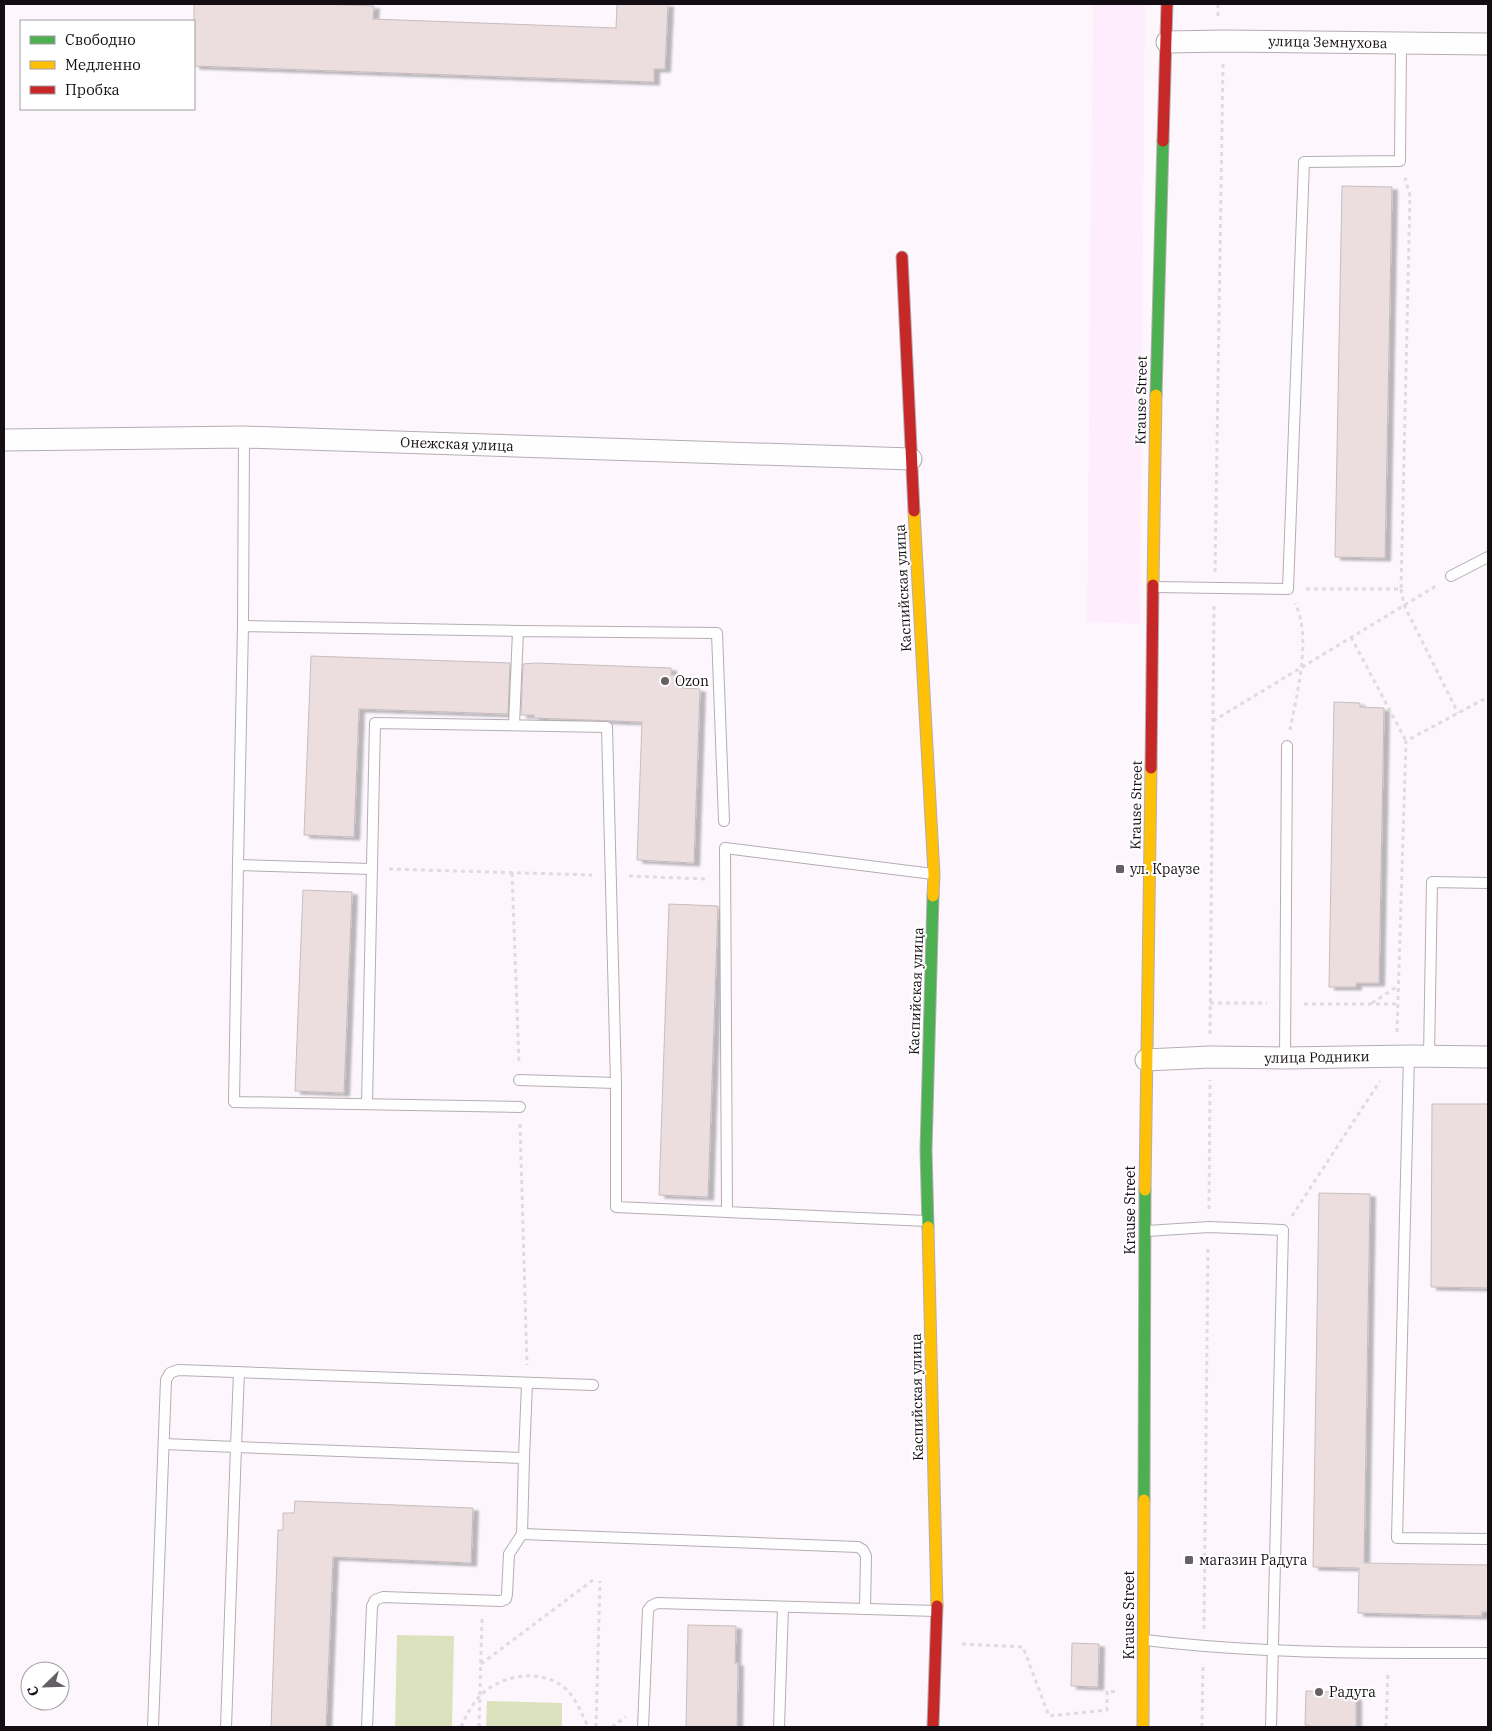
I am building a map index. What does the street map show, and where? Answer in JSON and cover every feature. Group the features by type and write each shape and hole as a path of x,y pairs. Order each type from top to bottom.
{"main road":[{"name":"Krause Street","path":"1143,1727 1146,1060 1157,362 1167,4"},
{"name":"Каспийская улица","path":"902,257 911,460 934,874 926,1150 937,1611 934,1727"}],"street":[{"name":"улица Земнухова","path":"1167,42 1488,44"},
{"name":"Онежская улица","path":"4,440 244,437 911,460"},
{"name":"улица Родники","path":"1146,1060 1210,1057 1488,1057"}],"lane":[{"path":"1154,587 1288,589 1304,162 1400,161 1401,43"},
{"path":"244,437 243,626 234,1102 520,1107"},
{"path":"1451,576 1488,557"},
{"path":"243,626 717,634 724,821"},
{"path":"514,725 518,631"},
{"path":"368,1104 375,723 608,727 616,1083 616,1207 928,1221"},
{"path":"1285,1058 1286,746"},
{"path":"727,1212 725,848 934,874"},
{"path":"238,865 371,869"},
{"path":"1488,883 1432,882 1411,1056 1397,1538 1488,1539"},
{"path":"519,1080 616,1083"},
{"path":"1145,1232 1208,1227 1283,1230 1271,1727"},
{"path":"153,1727 166,1380 170,1373 178,1370 592,1386"},
{"path":"226,1727 239,1372"},
{"path":"367,1727 372,1606 375,1600 383,1597 501,1601 506,1599 509,1554 522,1534 527,1383"},
{"path":"164,1444 524,1458"},
{"path":"522,1534 858,1547 864,1550 866,1556 865,1609"},
{"path":"643,1727 648,1610 657,1603 937,1611"},
{"path":"779,1727 783,1606"},
{"path":"1144,1640 1203,1647 1273,1650 1488,1653"}],"path":[{"path":"1202,1727 1214,588 1223,41 1218,4"},
{"path":"1400,161 1410,196 1401,589 1404,605 1458,713"},
{"path":"1213,721 1451,576"},
{"path":"1286,746 1302,667 1301,615 1288,589 1401,589"},
{"path":"1283,1230 1411,1056 1398,1004 1406,741 1351,637"},
{"path":"1406,741 1488,697"},
{"path":"371,869 726,879"},
{"path":"512,873 519,1080"},
{"path":"1370,1004 1398,985"},
{"path":"1210,1003 1398,1004"},
{"path":"520,1107 527,1383"},
{"path":"481,1664 593,1580"},
{"path":"596,1727 600,1580"},
{"path":"479,1727 482,1600"},
{"path":"936,1642 1023,1647 1049,1716 1106,1710 1107,1691"},
{"path":"1386,1727 1388,1653"},
{"path":"461,1727 467,1713 480,1696 495,1684 513,1677 532,1676 552,1679 567,1691 588,1727"}],"shaded area":[{"path":"1093,4 1145,4 1140,624 1087,622"}],"green space":[{"path":"397,1635 454,1636 452,1727 395,1727"},
{"path":"487,1701 562,1703 562,1727 486,1727"}],"building":[{"path":"194,4 322,4 374,6 373,19 616,28 617,4 668,4 665,69 654,69 654,82 195,66"},
{"path":"1342,186 1392,187 1385,558 1335,557"},
{"path":"311,656 510,663 508,714 359,709 354,837 304,835"},
{"path":"523,664 671,668 671,675 683,675 682,688 700,689 694,863 637,860 642,722 534,718 534,715 521,715"},
{"path":"1334,702 1360,703 1360,707 1384,708 1379,983 1356,983 1356,987 1329,987"},
{"path":"303,890 352,892 344,1093 295,1091"},
{"path":"669,904 718,906 708,1197 659,1195"},
{"path":"1432,1104 1488,1104 1488,1288 1431,1287"},
{"path":"1319,1193 1370,1194 1364,1563 1488,1565 1488,1612 1482,1612 1482,1616 1358,1613 1359,1568 1313,1567"},
{"path":"295,1501 473,1508 471,1563 333,1557 326,1727 271,1727 278,1530 283,1530 283,1513 294,1513"},
{"path":"688,1625 736,1626 735,1663 738,1663 737,1727 686,1727"},
{"path":"1072,1643 1099,1644 1098,1687 1071,1686"},
{"path":"1306,1691 1333,1692 1333,1696 1356,1697 1356,1727 1309,1727 1309,1725 1305,1725"}],"traffic: fast":[{"path":"1156,395 1163,141"},
{"path":"928,1227 926,1150 933,896"},
{"path":"1144,1500 1145,1190"}],"traffic: slow":[{"path":"1153,585 1156,395"},
{"path":"914,511 934,874 933,896"},
{"path":"1145,1190 1151,768"},
{"path":"928,1227 937,1606"},
{"path":"1143,1727 1144,1500"}],"traffic: jam":[{"path":"1163,141 1167,4"},
{"path":"902,257 914,511"},
{"path":"1151,768 1153,585"},
{"path":"933,1727 937,1606"}],"place":[{"name":"Ozon","path":"665,681"},
{"name":"ул. Краузе","path":"1120,869"},
{"name":"магазин Радуга","path":"1189,1560"},
{"name":"Радуга","path":"1319,1692"}]}
